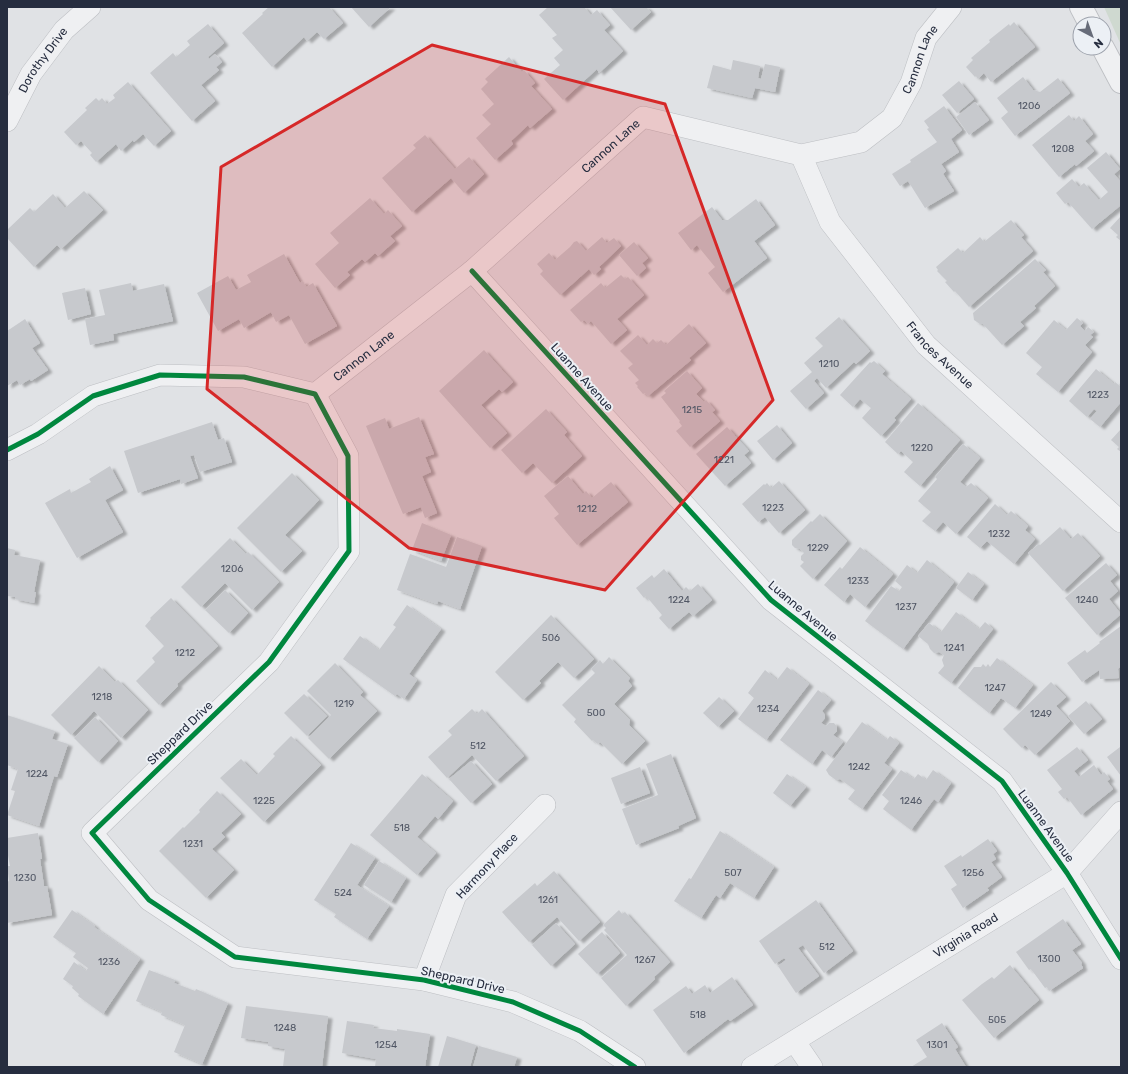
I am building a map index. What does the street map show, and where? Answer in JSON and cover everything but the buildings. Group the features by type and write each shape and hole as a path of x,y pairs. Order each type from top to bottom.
{"street":[{"name":"Dorothy Drive","path":"7,122 30,74 64,30 90,7"},
{"name":"Cannon Lane","path":"315,394 472,271 643,117 801,155 860,142 892,118 911,84 926,38 951,7"},
{"path":"1081,7 1086,16"},
{"path":"1107,56 1121,82"},
{"name":"Frances Avenue","path":"801,155 830,222 926,345 1121,522"},
{"name":"Luanne Avenue","path":"472,271 770,600 1002,781 1067,873 1121,959"},
{"path":"7,450 38,434 93,396 160,375 244,376 315,394"},
{"name":"Sheppard Drive","path":"315,394 348,456 349,551 268,662 92,833 149,900 235,957 424,980 513,1002 580,1031 634,1067"},
{"name":"Harmony Place","path":"424,980 456,895 545,805"},
{"name":"Virginia Road","path":"795,1042 1067,873 1121,812"},
{"path":"752,1067 795,1042 812,1067"}],"highlighted area":[{"path":"432,45 665,104 773,400 605,590 409,548 207,389 221,167"}],"shaded area":[{"path":"1104,7 1121,7 1121,45 1112,25 1112,16 1108,16"}],"cycle path":[{"path":"472,271 771,600 1002,781 1067,873 1121,959"},
{"path":"7,450 38,434 93,396 160,375 244,377 315,394 348,456 349,551 269,662 92,833 149,900 235,957 424,980 513,1002 580,1031 635,1067"}]}
